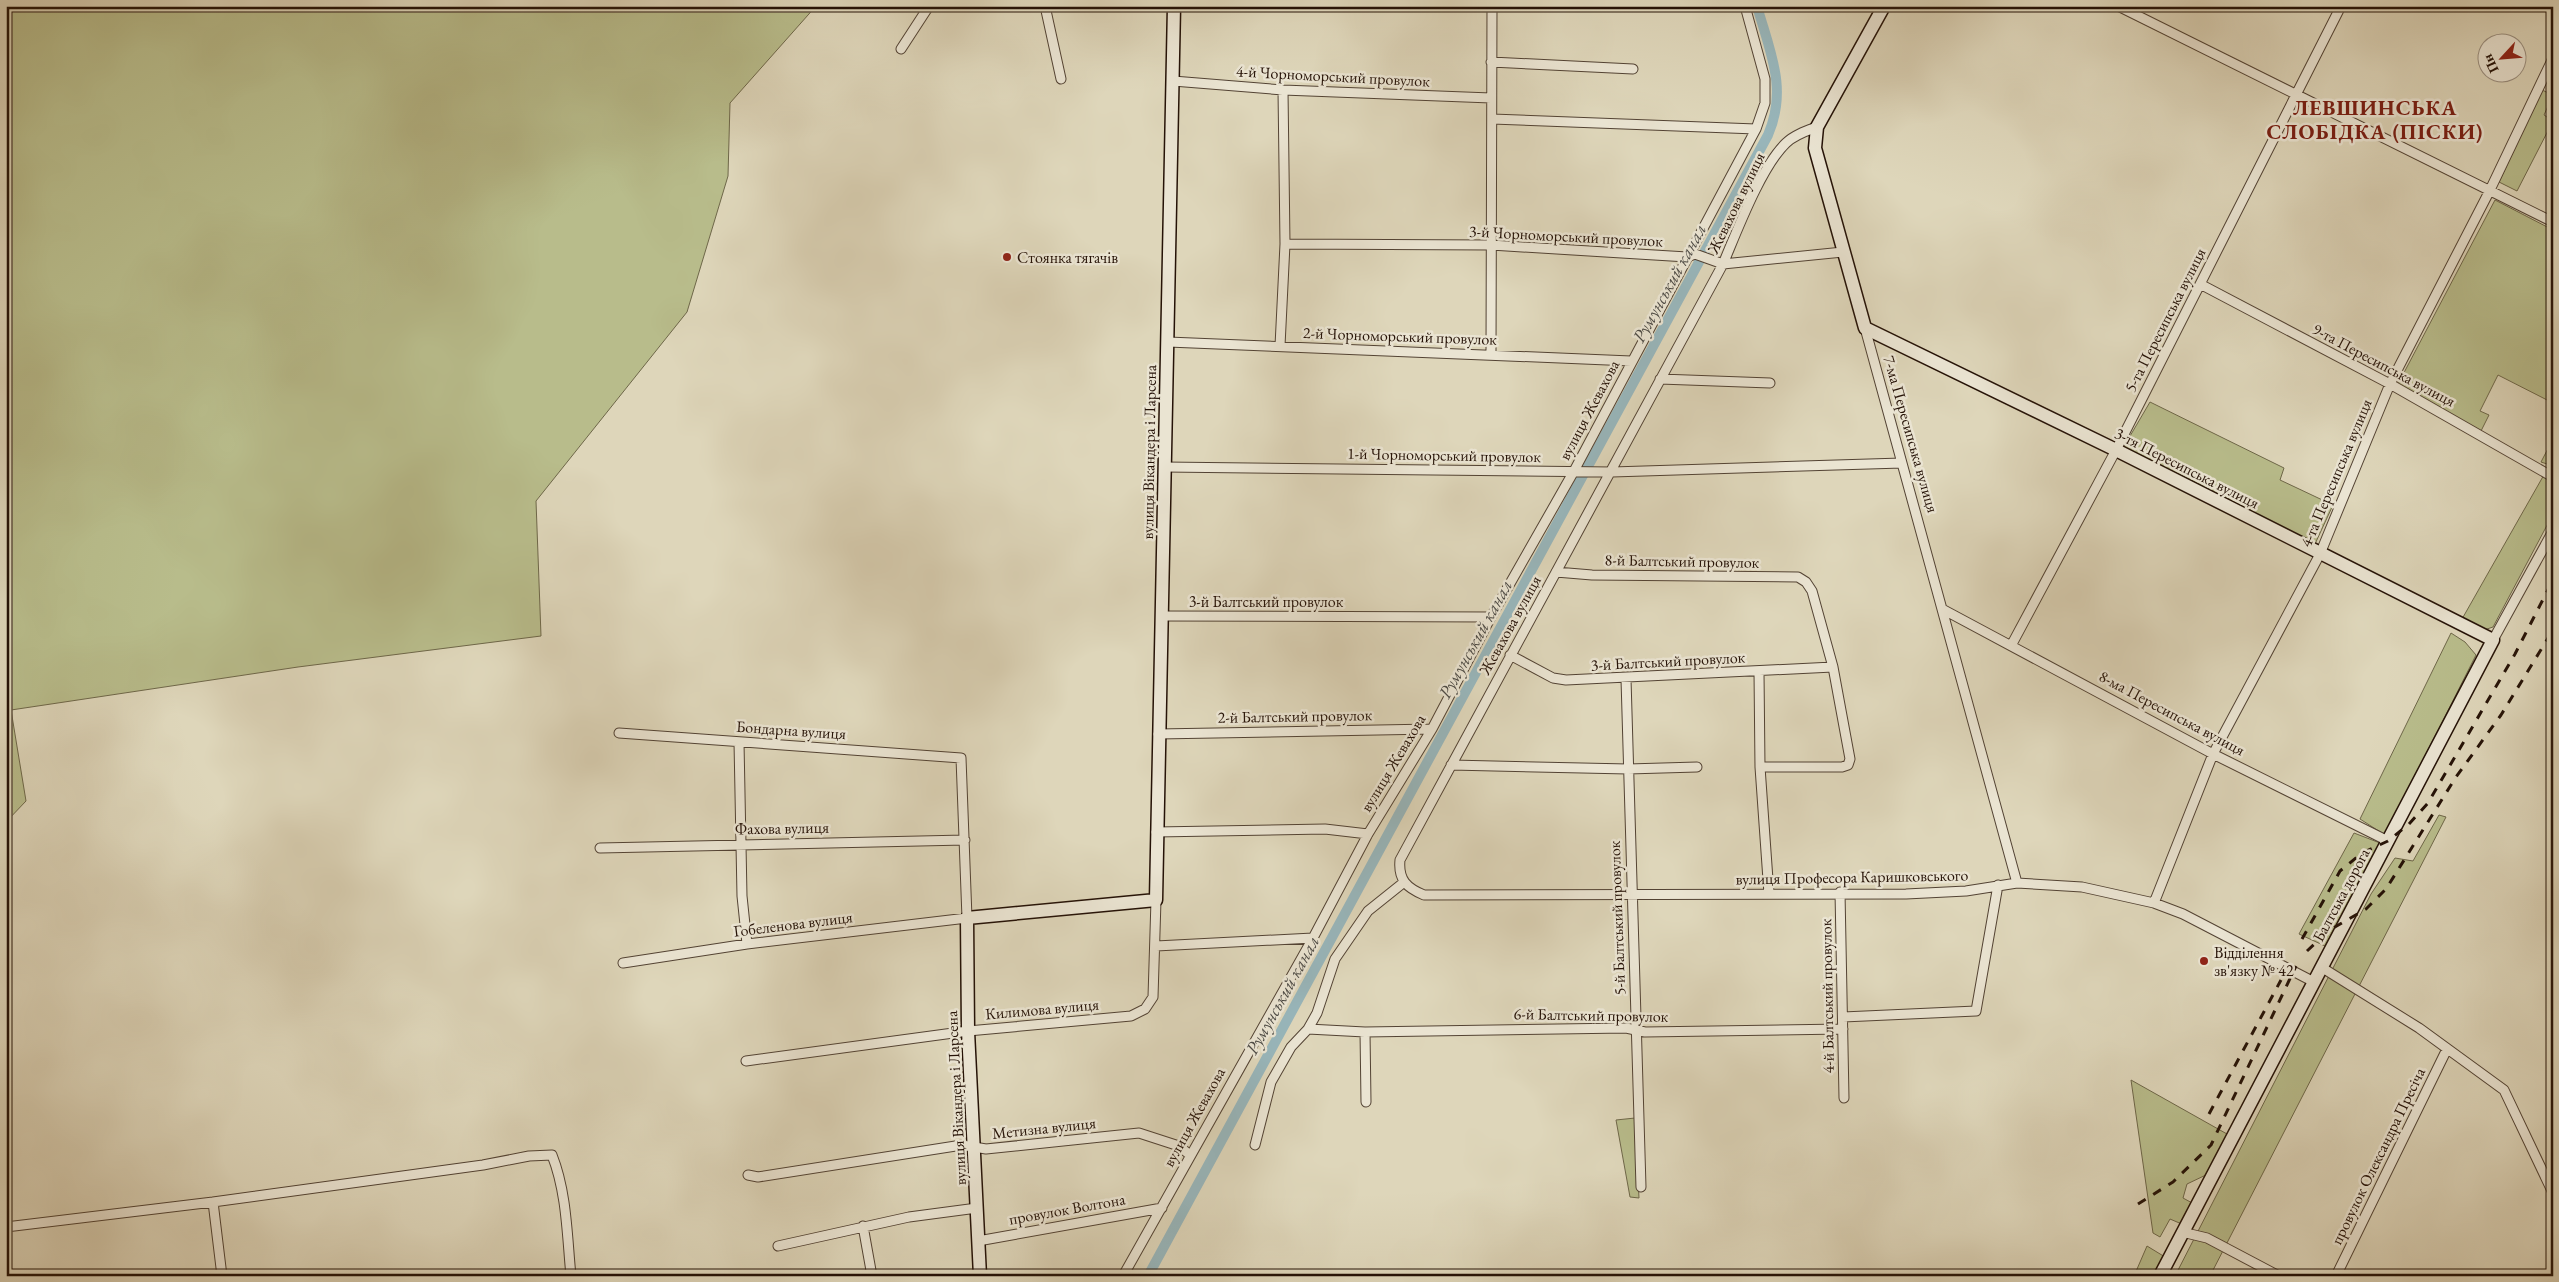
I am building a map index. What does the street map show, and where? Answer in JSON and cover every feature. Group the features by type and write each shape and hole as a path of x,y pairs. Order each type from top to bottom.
{"main road":[{"name":"вулиця Вікандера і Ларсена","path":"1156,900 1174,6"},
{"name":"7-ма Пересипська вулиця","path":"1864,328 1815,148 1816,127 1884,6"},
{"name":"3-тя Пересипська вулиця","path":"1864,328 2116,450 2494,640"},
{"name":"Балтська дорога","path":"2160,1276 2494,640"},
{"path":"967,918 1156,900"},
{"name":"вулиця Вікандера і Ларсена","path":"967,918 968,1031 980,1276"}],"street":[{"path":"901,49 929,6"},
{"path":"1044,6 1061,79"},
{"path":"1491,354 1492,6"},
{"name":"вулиця Жевахова","path":"1124,1276 1313,938 1368,834 1432,729 1491,617 1577,471 1632,361 1691,256 1756,129 1764,103 1765,79 1745,6"},
{"path":"2118,6 2553,222"},
{"name":"5-та Пересипська вулиця","path":"2012,644 2116,450 2341,6"},
{"name":"4-та Пересипська вулиця","path":"2154,903 2213,754 2320,554 2390,384 2490,190 2553,58"},
{"path":"1491,62 1634,69"},
{"name":"4-й Чорноморський провулок","path":"1173,82 1283,90 1491,98"},
{"path":"1280,346 1285,244 1283,90"},
{"path":"1492,119 1756,129"},
{"name":"Жевахова вулиця","path":"1403,883 1399,868 1400,860 1608,472 1660,379 1752,198 1775,156 1786,143 1798,134 1816,127"},
{"name":"3-й Чорноморський провулок","path":"1285,244 1491,245 1691,256 1720,263 1843,252"},
{"name":"9-та Пересипська вулиця","path":"2200,284 2390,384 2553,477"},
{"name":"7-ма Пересипська вулиця","path":"1864,328 1944,610 2017,883"},
{"name":"2-й Чорноморський провулок","path":"1168,342 1632,361"},
{"path":"1660,379 1770,383"},
{"name":"1-й Чорноморський провулок","path":"1164,467 1608,472 1902,463"},
{"name":"Балтська дорога","path":"2494,640 2553,530"},
{"name":"8-й Балтський провулок","path":"1556,572 1592,575 1798,577 1806,582 1812,591 1833,667"},
{"name":"8-ма Пересипська вулиця","path":"1944,610 2012,644 2213,754 2388,841"},
{"name":"3-й Балтський провулок","path":"1162,616 1491,617"},
{"name":"3-й Балтський провулок","path":"1510,655 1553,678 1566,680 1626,679 1833,667"},
{"path":"1760,767 1848,765 1850,759 1833,667"},
{"path":"1759,672 1760,767 1770,894"},
{"name":"5-й Балтський провулок","path":"1626,679 1641,1186"},
{"name":"2-й Балтський провулок","path":"1158,734 1432,729"},
{"name":"Бондарна вулиця","path":"619,733 961,758"},
{"path":"739,742 742,896 747,944"},
{"name":"вулиця Вікандера і Ларсена","path":"961,758 967,918"},
{"path":"1450,765 1628,769 1697,767"},
{"path":"1156,832 1325,828 1368,834"},
{"name":"Фахова вулиця","path":"600,848 965,840"},
{"path":"1255,1145 1270,1082 1291,1047 1308,1029 1317,1013 1335,959 1368,911 1403,883"},
{"name":"вулиця Професора Каришковського","path":"1403,883 1410,889 1424,895 1951,892 2017,883 2082,886 2154,903 2183,914 2314,982"},
{"path":"1843,1017 1976,1011 1998,885"},
{"name":"4-й Балтський провулок","path":"1840,892 1844,1098"},
{"name":"вулиця Вікандера і Ларсена","path":"1154,997 1156,900"},
{"name":"Гобеленова вулиця","path":"623,963 747,944 967,918"},
{"path":"1156,946 1313,938"},
{"path":"2321,967 2419,1028 2504,1090 2553,1193"},
{"name":"Килимова вулиця","path":"746,1061 968,1031 1131,1016 1145,1009 1154,997"},
{"name":"6-й Балтський провулок","path":"1308,1029 1366,1032 1626,1028 1636,1030 1843,1029"},
{"path":"1366,1032 1366,1102"},
{"name":"провулок Олександра Пресіча","path":"2336,1276 2447,1049"},
{"name":"Метизна вулиця","path":"748,1175 758,1177 962,1146 986,1149 1140,1133 1179,1146 1190,1155"},
{"path":"6,1227 213,1202 483,1165 529,1156 552,1155 559,1172 570,1276"},
{"path":"213,1202 222,1276"},
{"path":"778,1246 908,1217 977,1208"},
{"name":"провулок Волтона","path":"978,1240 1162,1208"},
{"path":"863,1226 872,1276"},
{"path":"2182,1232 2207,1238 2279,1276"}],"green space":[{"path":"6,6 816,6 730,103 728,176 687,312 536,501 541,636 298,667 11,710 26,801 6,822"},
{"path":"2542,90 2553,95 2544,115 2553,121 2517,191 2499,182"},
{"path":"2495,200 2553,230 2553,403 2498,375 2480,411 2489,415 2481,431 2398,384"},
{"path":"2150,402 2284,468 2280,480 2333,505 2315,544 2123,448"},
{"path":"2553,439 2553,466 2541,462"},
{"path":"2545,473 2553,477 2553,514 2493,627 2484,630 2462,619"},
{"path":"2451,633 2465,642 2476,655 2385,835 2360,819"},
{"path":"2439,815 2446,817 2210,1276 2175,1276 2371,894 2395,858 2413,861"},
{"path":"2354,833 2380,843 2325,946 2299,934"},
{"path":"2131,1080 2227,1134 2208,1174 2187,1184 2183,1198 2194,1204 2184,1225 2170,1219 2160,1237 2153,1233"},
{"path":"1635,1118 1639,1198 1630,1197 1616,1120"},
{"path":"2147,1246 2165,1257 2156,1276 2134,1276"}],"waterway":[{"name":"Румунський канал","path":"1148,1276 1768,135 1777,102 1777,86 1775,70 1757,6"}],"railway":[{"path":"2302,939 2340,871 2362,853 2388,841 2409,824 2428,803 2515,654 2553,580"},
{"path":"2307,951 2328,931 2366,909 2386,889 2456,777 2501,715 2553,630"},
{"path":"2138,1204 2173,1182 2211,1145 2296,966"},
{"path":"2209,1114 2281,980"}],"place":[{"name":"Стоянка тягачів","path":"1007,257"},
{"name":"Відділення зв'язку № 42","path":"2204,961"}],"district":[{"name":"ЛЕВШИНСЬКА СЛОБІДКА (ПІСКИ)","path":"2375,119"}]}
